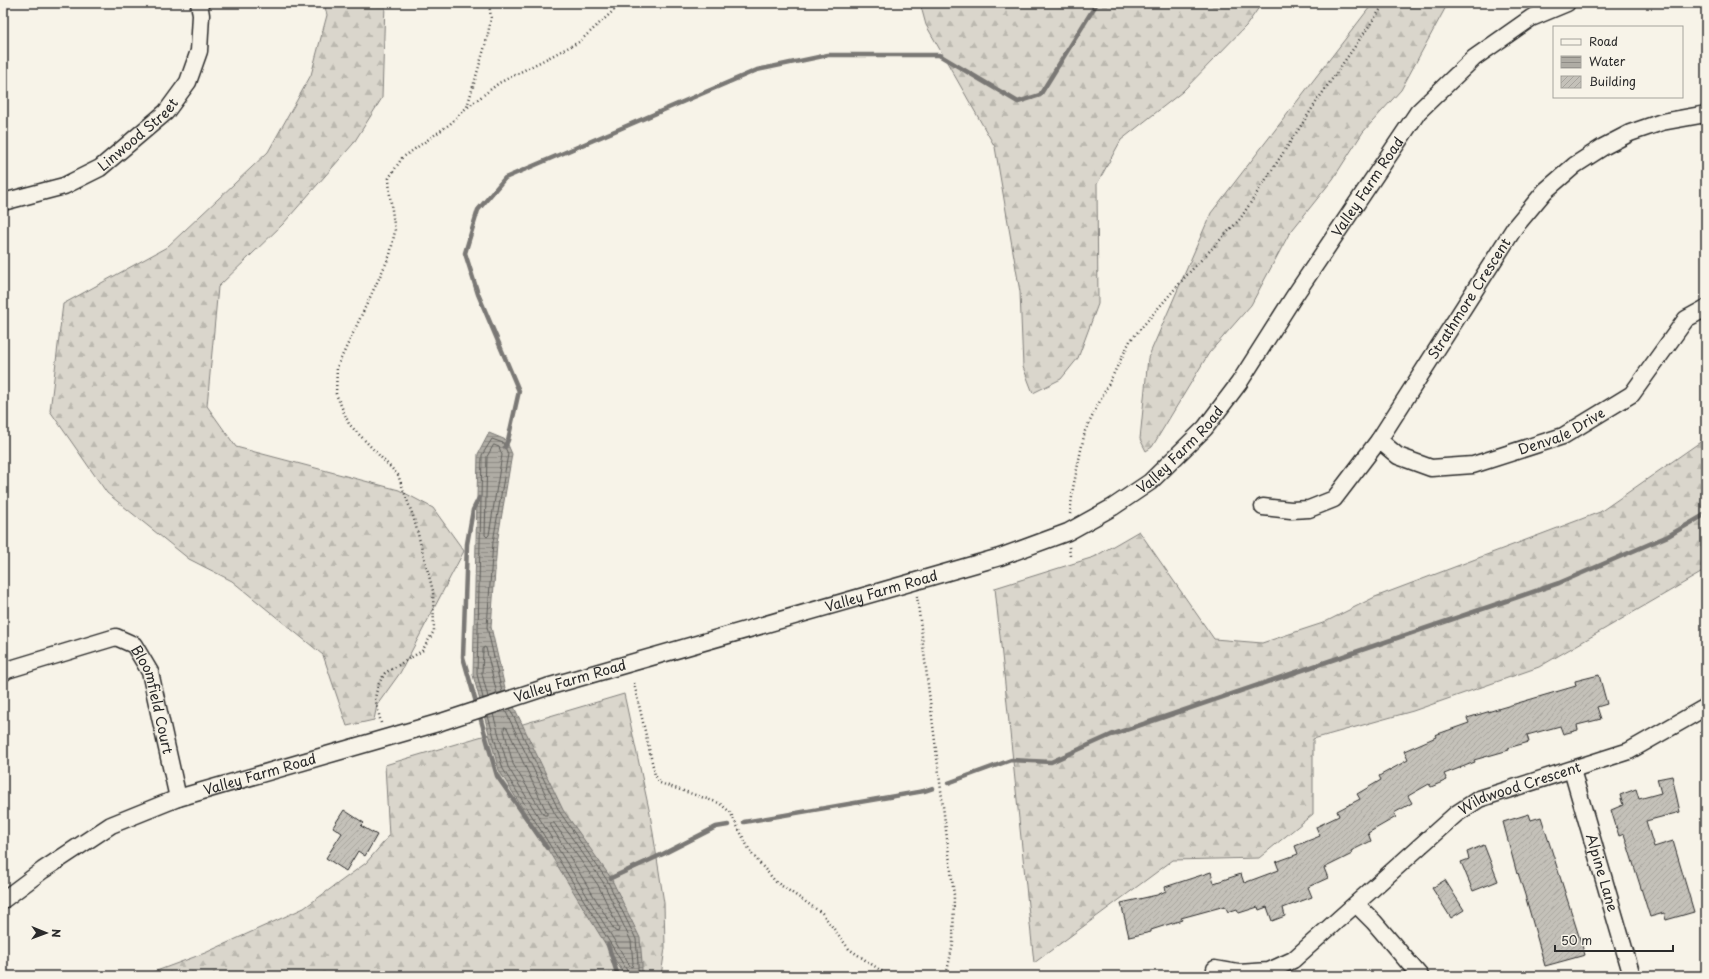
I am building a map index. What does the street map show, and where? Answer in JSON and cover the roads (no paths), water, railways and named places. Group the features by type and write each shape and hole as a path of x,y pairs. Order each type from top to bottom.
{"street":[{"name":"Linwood Street","path":"3,202 64,186 100,168 166,112 188,82 199,51 201,15 199,3"},
{"name":"Valley Farm Road","path":"3,900 43,870 111,825 178,798 281,767 385,739 547,687 1000,557 1068,532 1113,507 1150,482 1205,428 1239,382 1362,194 1418,112 1474,58 1531,18 1567,3"},
{"name":"Strathmore Crescent","path":"1263,507 1292,510 1308,509 1334,499 1379,440 1515,227 1544,191 1575,165 1603,147 1624,137 1662,122 1706,114"},
{"name":"Denvale Drive","path":"1379,440 1398,456 1431,468 1473,465 1563,436 1632,394 1686,319 1706,308"},
{"name":"Bloomfield Court","path":"3,673 7,670 116,637 134,645 150,672 178,798"},
{"name":"Wildwood Crescent","path":"1214,969 1238,973 1269,971 1293,960 1456,814 1479,799 1629,751 1706,707"},
{"name":"Alpine Lane","path":"1572,770 1632,976"},
{"path":"1356,904 1374,922 1420,976"}],"water":[{"path":"489,433 506,440 512,454 497,543 491,627 505,688 563,810 611,878 640,938 642,976 625,976 499,770 473,675 478,454"}],"waterway":[{"path":"505,447 508,440 519,391 478,294 465,253 478,210 505,178 757,70 828,55 939,55 1018,102 1040,95 1097,3"},
{"path":"479,498 473,510 467,544 463,657 497,776 547,848"},
{"path":"948,783 1011,760 1051,762 1111,735 1559,583 1668,536 1706,514"},
{"path":"744,822 924,791 933,788"},
{"path":"611,878 716,827 728,825"},
{"path":"608,945 618,976"}]}
